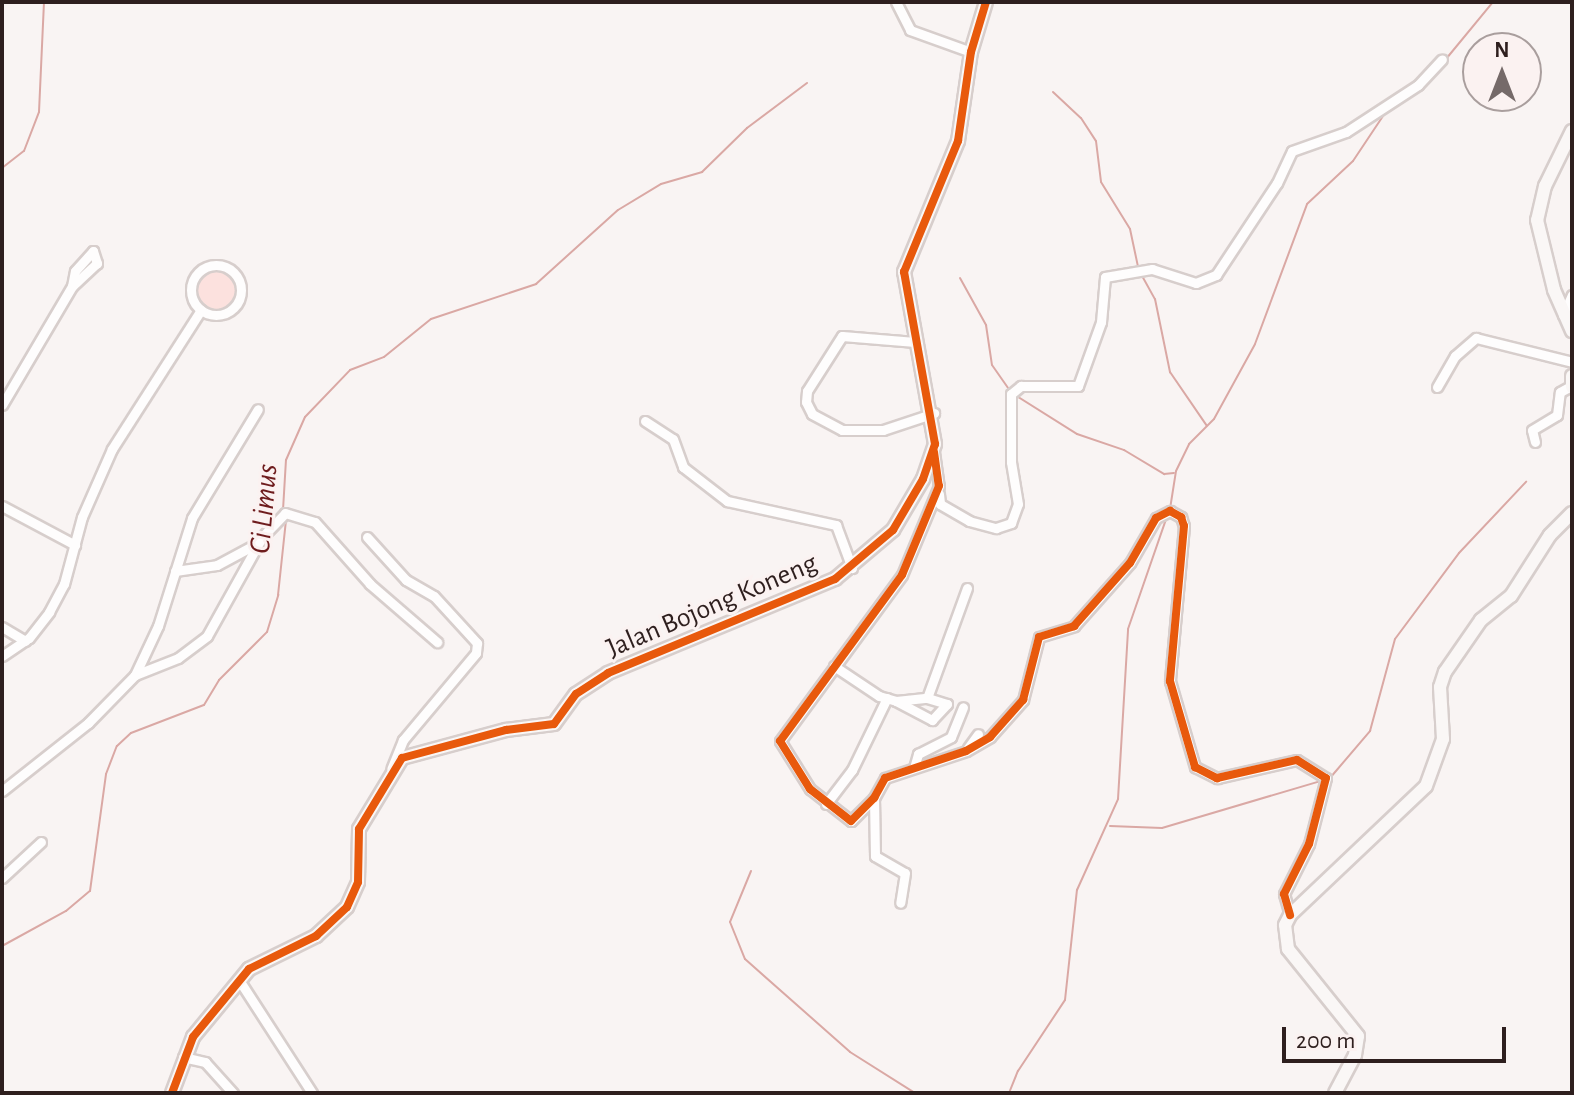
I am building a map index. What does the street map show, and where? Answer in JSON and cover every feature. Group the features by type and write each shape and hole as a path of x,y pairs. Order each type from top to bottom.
{"street":[{"path":"896,2 917,35 971,52"},
{"path":"915,342 842,336 807,391 806,402 824,423 854,431 902,426 934,413 915,342 904,272 958,141 971,52 986,2"},
{"path":"934,452 940,504 969,521 990,528 1011,523 1018,504 1011,462 1011,394 1021,386 1078,386 1101,322 1105,277 1152,269 1196,283 1216,275 1277,183 1292,151 1346,132 1370,111 1418,85 1442,59"},
{"path":"1572,131 1545,186 1537,220 1563,315 1572,331"},
{"path":"213,265 230,269 241,290 234,307 218,315 201,310 191,295 193,278 213,265"},
{"path":"2,405 72,286"},
{"path":"1563,315 1572,295"},
{"path":"2,656 25,641 42,624 64,584 75,545 112,449 201,310"},
{"path":"1437,387 1455,356 1476,338 1572,362"},
{"path":"1535,442 1532,430 1557,415 1560,392 1572,386 1572,376"},
{"path":"2,791 88,723 135,675 192,518 258,409"},
{"name":"Jalan Bojong Koneng","path":"172,1093 183,1057 239,980 265,957 316,936 347,907 358,882 359,829 402,758 423,749 557,723 576,694 608,673 752,616 852,568 893,530 934,452 934,413"},
{"path":"645,421 673,439 689,473 727,501 743,509 831,522 840,530 852,568"},
{"path":"939,486 902,575 780,744 826,804 851,821 874,798 885,778 966,751 1008,722 1020,705 1039,637 1074,626 1130,563 1156,518 1175,514 1184,526 1170,681 1195,767 1217,778 1297,760 1326,778 1309,844 1284,894 1290,915"},
{"path":"2,506 75,545"},
{"path":"135,675 178,658 207,636 259,542 285,513 315,522 370,584 437,642"},
{"path":"1335,1093 1355,1055 1358,1036 1288,949 1284,931 1290,915 1426,786 1443,739 1440,687 1445,672 1481,620 1511,596 1550,535 1572,513"},
{"path":"367,537 406,580 434,596 478,647 403,740 389,776"},
{"path":"175,571 217,565 259,542"},
{"path":"927,698 967,588"},
{"path":"2,627 25,641"},
{"path":"834,666 892,700 932,720 947,704 927,698 892,700"},
{"path":"826,804 852,770 892,700"},
{"path":"914,768 918,754 951,737 963,707"},
{"path":"966,751 978,734"},
{"path":"874,798 875,856 905,873 900,903"},
{"path":"2,878 41,842"},
{"path":"239,980 312,1093"},
{"path":"183,1057 205,1062 233,1093"}],"shaded area":[{"path":"216,270 230,276 236,290 230,304 216,310 202,304 196,290 202,276"}],"waterway":[{"path":"2,168 24,151 39,112 44,2"},
{"path":"1446,59 1493,2"},
{"name":"Ci Limus","path":"283,510 286,460 305,417 350,370 384,357 431,319 536,284 618,210 661,184 702,172 747,128 807,83"},
{"path":"1053,92 1081,118 1096,141 1101,182 1130,229 1138,268"},
{"path":"1170,509 1176,471 1189,444 1214,419 1255,344 1307,204 1353,161 1387,110"},
{"path":"1141,274 1155,299 1170,372 1207,426"},
{"path":"960,278 986,325 992,365 1010,391"},
{"path":"1015,395 1077,434 1124,450 1164,474 1174,473"},
{"path":"1330,778 1370,731 1395,639 1459,553 1526,482"},
{"path":"1009,1093 1018,1071 1065,1000 1077,890 1118,799 1128,629 1166,519"},
{"name":"Ci Limus","path":"2,946 66,911 90,891 106,774 117,746 131,733 204,705 219,680 267,632 278,595 286,520"},
{"path":"1110,826 1162,828 1321,781"},
{"path":"751,871 730,922 745,959 850,1052 915,1093"}],"cycle path":[{"path":"172,1093 193,1037 249,969 316,936 347,907 358,882 359,829 402,758 506,730 554,724 576,694 608,673 835,579 893,530 923,479 935,444 904,272 958,141 971,52 986,2"},
{"path":"934,452 939,486 902,575 780,741 810,789 851,821 874,798 885,778 966,751 990,737 1023,700 1039,637 1074,626 1130,563 1156,518 1170,511 1181,517 1184,526 1170,681 1195,767 1217,778 1297,760 1326,778 1309,844 1284,894 1290,915"}]}
